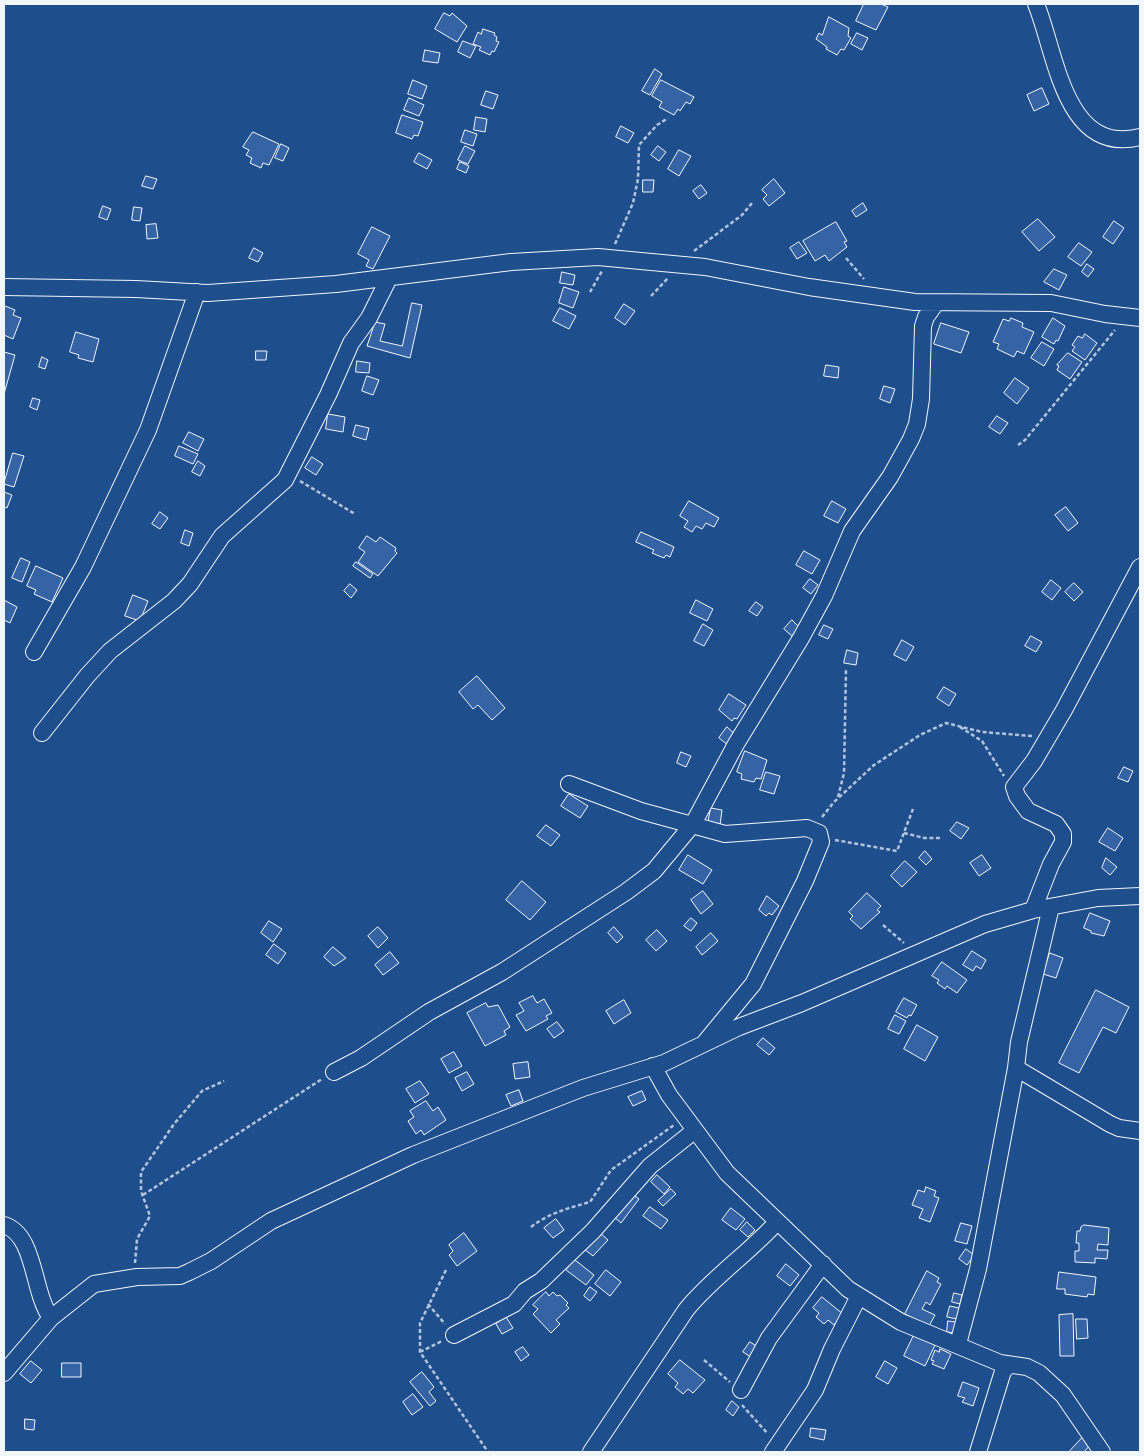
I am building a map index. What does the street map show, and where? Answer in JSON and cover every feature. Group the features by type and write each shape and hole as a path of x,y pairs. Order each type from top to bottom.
{"street":[{"path":"1036,4 1066,96 1081,122 1101,133 1117,138 1140,137"},
{"path":"4,287 196,292 336,284 511,262 610,257 682,265 879,297 936,303 1051,303 1105,314 1134,317"},
{"path":"42,734 86,676 110,651 174,601 190,584 222,536 285,480 328,395 351,343 369,318 389,278"},
{"path":"34,652 83,567 148,430 196,292"},
{"path":"334,1072 361,1058 429,1012 502,972 626,892 654,871 693,824 741,736 801,638 824,596 852,531 890,477 911,439 917,424 921,399 923,326 926,317 936,303"},
{"path":"1033,910 1051,864 1063,842 1063,834 1056,824 1028,811 1017,796 1014,787 1034,761 1048,737 1140,567"},
{"path":"569,784 641,811 725,834 742,835 792,828 817,834 815,858 753,984 705,1042"},
{"path":"792,828 813,846 815,858"},
{"path":"4,1373 51,1318 94,1284 137,1277 180,1276 211,1261 271,1221 413,1155 577,1091 678,1057 705,1042 802,1004 986,924 1033,910 1098,898 1140,896"},
{"path":"958,1344 978,1269 1016,1068 1019,1042 1051,907"},
{"path":"653,1066 669,1095 727,1173 777,1222 859,1296 901,1322 943,1340 958,1344 1008,1365 1032,1369 1055,1387 1102,1452"},
{"path":"1016,1068 1110,1124 1119,1128 1140,1131"},
{"path":"454,1335 514,1304 525,1291 541,1281 592,1231 690,1124"},
{"path":"591,1452 644,1372 661,1350 670,1332 700,1293 728,1270 777,1222"},
{"path":"4,1226 13,1228 25,1242 43,1307 51,1318"},
{"path":"742,1397 770,1338 823,1264"},
{"path":"776,1448 815,1390 832,1349 859,1296"},
{"path":"978,1452 1003,1371 1008,1365"}],"path":[{"path":"590,292 610,257 633,203 638,179 639,145 657,125 668,118"},
{"path":"651,296 700,245 742,215 752,203"},
{"path":"846,258 879,297"},
{"path":"1018,444 1031,433 1134,317"},
{"path":"288,473 323,497 355,514"},
{"path":"838,799 844,773 846,669"},
{"path":"913,809 897,851 817,834 838,799 874,765 920,735 946,723 982,732 1048,737"},
{"path":"959,726 982,741 999,770 1014,787"},
{"path":"904,833 924,838 942,838"},
{"path":"883,925 917,954"},
{"path":"143,1195 334,1072"},
{"path":"137,1277 134,1260 137,1239 150,1216 143,1195 141,1172 174,1124 202,1090 224,1081"},
{"path":"531,1227 543,1218 566,1208 590,1202 611,1170 690,1124"},
{"path":"446,1270 420,1323 420,1352 488,1452"},
{"path":"704,1360 742,1397 776,1448"}],"building":[{"path":"864,4 881,4 888,7 876,30 856,21"},
{"path":"444,13 450,16 452,13 467,26 457,42 435,29"},
{"path":"829,17 849,28 848,36 851,38 844,50 841,49 837,55 826,49 827,47 816,39 819,33 822,35"},
{"path":"483,29 495,33 496,41 499,42 494,52 492,51 490,55 479,50 481,47 473,44 478,32 481,34"},
{"path":"857,33 868,38 862,50 851,44"},
{"path":"463,41 476,46 470,58 458,52"},
{"path":"425,50 440,53 438,63 423,61"},
{"path":"655,69 662,74 650,95 642,91"},
{"path":"413,80 427,86 422,99 408,94"},
{"path":"661,80 694,97 690,104 686,102 680,111 678,109 674,115 659,107 662,102 652,96"},
{"path":"1042,88 1049,104 1034,111 1027,95"},
{"path":"486,91 498,95 493,109 481,105"},
{"path":"409,98 424,105 419,116 404,110"},
{"path":"402,115 423,122 418,136 414,135 412,139 396,133"},
{"path":"476,117 487,119 485,132 474,130"},
{"path":"621,126 634,133 628,143 616,137"},
{"path":"465,130 477,134 473,146 461,142"},
{"path":"253,132 279,144 269,165 263,163 261,168 250,163 252,158 246,155 249,150 243,147"},
{"path":"281,144 289,148 283,161 275,158"},
{"path":"465,146 475,151 468,164 458,160"},
{"path":"658,146 666,152 659,161 651,155"},
{"path":"679,150 691,156 679,176 668,169"},
{"path":"419,153 432,160 427,169 414,162"},
{"path":"460,162 469,166 466,173 457,169"},
{"path":"146,176 157,179 153,189 142,186"},
{"path":"774,179 785,193 769,206 763,199 767,195 762,190"},
{"path":"643,180 654,180 653,192 643,192"},
{"path":"701,185 707,193 699,199 693,191"},
{"path":"863,203 867,210 856,217 852,211"},
{"path":"103,206 111,209 107,220 99,217"},
{"path":"134,207 142,208 140,221 132,220"},
{"path":"1038,219 1055,237 1039,251 1022,232"},
{"path":"1114,221 1124,228 1113,244 1103,237"},
{"path":"836,222 847,241 844,242 847,247 829,261 825,255 815,261 803,241"},
{"path":"156,224 158,238 147,239 146,225"},
{"path":"372,227 390,236 373,269 366,266 369,260 358,254"},
{"path":"799,242 807,253 797,259 790,248"},
{"path":"1079,243 1092,252 1081,266 1068,257"},
{"path":"254,248 263,253 258,262 249,258"},
{"path":"1087,264 1094,269 1088,277 1082,272"},
{"path":"1054,269 1067,275 1059,290 1044,282"},
{"path":"562,272 575,275 573,285 560,283"},
{"path":"564,287 579,292 573,308 559,303"},
{"path":"412,303 422,305 410,358 367,346 375,322 385,324 380,341 402,346"},
{"path":"624,304 635,311 625,325 615,318"},
{"path":"5,306 15,310 13,315 21,318 13,339 4,335"},
{"path":"560,308 576,316 569,329 553,321"},
{"path":"1011,318 1023,323 1022,327 1034,332 1024,354 1017,351 1014,357 997,349 999,344 993,342 1003,319 1009,321"},
{"path":"1053,318 1065,326 1058,341 1056,340 1054,344 1042,337"},
{"path":"941,323 969,332 961,353 934,344"},
{"path":"76,332 99,339 93,362 78,358 79,355 70,352"},
{"path":"1085,334 1097,343 1085,360 1072,351 1075,347 1072,345 1078,336 1082,338"},
{"path":"1042,342 1054,349 1044,366 1031,358"},
{"path":"256,351 267,351 266,360 256,360"},
{"path":"4,352 15,355 4,394"},
{"path":"1068,353 1082,362 1070,379 1057,370 1059,366 1057,365"},
{"path":"42,357 48,360 45,369 39,367"},
{"path":"357,361 370,363 369,373 356,372"},
{"path":"826,365 839,367 838,378 824,376"},
{"path":"367,376 379,380 373,395 362,391"},
{"path":"1015,378 1029,388 1017,404 1004,393"},
{"path":"884,386 895,389 890,403 880,399"},
{"path":"33,398 40,400 37,410 30,407"},
{"path":"328,414 345,417 343,432 326,429"},
{"path":"997,416 1008,423 1000,434 989,427"},
{"path":"356,425 369,428 366,440 353,436"},
{"path":"189,432 204,439 198,451 183,443"},
{"path":"179,446 198,454 193,464 175,456"},
{"path":"13,453 24,456 14,487 4,484"},
{"path":"312,457 323,464 316,475 305,468"},
{"path":"198,461 205,466 200,476 192,472"},
{"path":"4,492 12,495 7,508 4,507"},
{"path":"689,501 719,518 714,527 706,523 702,529 696,526 692,532 684,527 688,521 680,516"},
{"path":"832,501 846,509 838,523 824,516"},
{"path":"1066,507 1078,523 1068,531 1055,515"},
{"path":"160,512 168,518 160,529 152,524"},
{"path":"185,530 193,533 189,546 181,543"},
{"path":"641,532 674,547 670,557 666,555 664,558 652,553 654,550 636,542"},
{"path":"367,536 376,542 380,537 396,548 395,551 397,553 378,576 358,562 365,552 359,548"},
{"path":"804,551 820,560 812,574 796,565"},
{"path":"21,558 30,562 22,582 12,578"},
{"path":"356,562 373,574 370,578 353,566"},
{"path":"36,566 63,578 52,602 34,594 36,590 27,586"},
{"path":"810,579 818,585 811,594 803,588"},
{"path":"1051,580 1061,588 1052,600 1042,592"},
{"path":"1074,583 1083,592 1074,601 1065,592"},
{"path":"350,584 357,590 351,598 344,591"},
{"path":"133,595 148,601 140,621 125,616"},
{"path":"4,600 17,607 10,623 4,620"},
{"path":"696,600 713,609 707,621 690,613"},
{"path":"756,602 763,607 757,616 749,611"},
{"path":"792,620 799,627 792,636 784,629"},
{"path":"703,624 713,630 704,646 694,641"},
{"path":"824,625 833,629 828,639 819,635"},
{"path":"1031,636 1042,642 1036,652 1025,646"},
{"path":"902,640 914,647 906,661 894,655"},
{"path":"847,650 858,653 856,665 844,663"},
{"path":"477,676 505,708 492,720 478,705 473,709 459,692"},
{"path":"944,687 956,694 949,706 937,698"},
{"path":"729,694 746,705 737,719 734,718 732,721 719,710"},
{"path":"727,727 736,735 728,745 719,738"},
{"path":"745,751 767,760 761,779 756,778 754,782 741,779 742,774 737,772"},
{"path":"681,752 691,756 686,767 677,763"},
{"path":"1124,767 1133,771 1128,782 1118,778"},
{"path":"766,772 780,776 774,794 760,790"},
{"path":"569,794 588,806 580,818 561,806"},
{"path":"711,808 722,810 720,825 708,823"},
{"path":"957,822 969,828 961,839 950,831"},
{"path":"546,825 560,835 551,846 537,836"},
{"path":"1108,828 1123,838 1115,851 1099,842"},
{"path":"925,851 932,859 926,865 919,858"},
{"path":"688,855 712,870 703,884 679,870"},
{"path":"982,855 991,868 979,876 970,863"},
{"path":"1106,858 1117,867 1110,875 1102,868"},
{"path":"905,861 917,872 902,887 891,876"},
{"path":"522,881 546,902 530,920 506,900"},
{"path":"703,891 713,904 701,914 691,900"},
{"path":"867,893 881,906 877,910 880,912 861,929 850,919 853,916 849,912"},
{"path":"767,896 779,906 772,915 769,913 766,916 759,910"},
{"path":"1090,913 1110,921 1104,936 1091,933 1091,931 1084,928"},
{"path":"691,918 697,923 691,931 684,926"},
{"path":"269,921 282,929 273,942 261,933"},
{"path":"378,927 388,938 378,948 368,936"},
{"path":"614,927 623,937 617,943 608,933"},
{"path":"657,930 667,941 656,951 646,940"},
{"path":"711,933 718,941 702,955 696,947"},
{"path":"274,944 286,953 278,964 266,955"},
{"path":"333,947 346,958 334,966 324,957"},
{"path":"972,951 986,960 981,969 976,966 973,971 963,965"},
{"path":"390,952 399,963 383,975 375,965"},
{"path":"1050,953 1063,958 1056,978 1043,974"},
{"path":"942,962 967,980 957,993 947,986 945,989 937,983 939,980 932,976"},
{"path":"1096,990 1129,1007 1116,1033 1103,1027 1079,1073 1059,1063"},
{"path":"533,996 537,1003 544,999 552,1013 546,1016 548,1019 526,1031 516,1015 524,1011 519,1003"},
{"path":"904,998 917,1005 911,1016 909,1015 907,1018 896,1012"},
{"path":"624,1000 631,1013 614,1024 606,1011"},
{"path":"486,1003 488,1007 498,1005 510,1027 504,1031 506,1035 485,1046 467,1013"},
{"path":"895,1015 906,1021 899,1034 888,1029"},
{"path":"557,1022 564,1031 554,1038 547,1029"},
{"path":"917,1025 938,1037 925,1061 904,1049"},
{"path":"763,1038 775,1048 769,1055 757,1045"},
{"path":"454,1052 462,1066 449,1073 441,1059"},
{"path":"528,1062 530,1077 515,1079 513,1064"},
{"path":"467,1072 474,1084 462,1091 455,1078"},
{"path":"420,1081 429,1094 415,1103 406,1089"},
{"path":"519,1090 523,1101 511,1106 506,1095"},
{"path":"642,1091 646,1100 633,1106 628,1097"},
{"path":"426,1101 433,1111 438,1107 446,1120 424,1135 421,1130 416,1134 408,1121 414,1117 410,1111"},
{"path":"657,1175 670,1187 664,1194 651,1182"},
{"path":"926,1187 936,1191 934,1196 939,1198 930,1222 919,1218 923,1209 912,1205 918,1190 924,1192"},
{"path":"671,1189 676,1194 663,1206 658,1201"},
{"path":"631,1193 639,1199 621,1223 613,1216"},
{"path":"650,1207 668,1220 661,1229 643,1216"},
{"path":"731,1208 745,1219 736,1230 722,1220"},
{"path":"556,1219 564,1230 553,1238 544,1228"},
{"path":"747,1222 755,1230 748,1237 740,1230"},
{"path":"961,1223 972,1226 967,1244 955,1241"},
{"path":"1084,1225 1109,1228 1108,1245 1098,1244 1097,1250 1108,1250 1107,1259 1095,1258 1095,1263 1075,1262 1075,1251 1079,1251 1079,1243 1076,1243 1077,1231 1080,1231"},
{"path":"599,1232 608,1240 593,1256 584,1249"},
{"path":"464,1233 477,1251 457,1266 449,1255 453,1251 449,1245"},
{"path":"966,1249 974,1255 967,1265 959,1259"},
{"path":"575,1260 594,1275 586,1285 566,1270"},
{"path":"786,1264 799,1275 790,1286 777,1276"},
{"path":"606,1270 621,1282 610,1296 595,1284"},
{"path":"927,1271 939,1278 937,1282 941,1284 930,1305 926,1302 922,1309 935,1315 929,1326 905,1314"},
{"path":"1059,1272 1096,1277 1094,1295 1088,1294 1087,1297 1065,1294 1065,1289 1057,1289"},
{"path":"590,1287 597,1292 590,1301 584,1296"},
{"path":"546,1292 549,1296 553,1292 557,1296 560,1295 568,1303 566,1305 569,1308 556,1320 560,1324 551,1333 533,1314 538,1309 533,1305"},
{"path":"954,1293 962,1295 960,1304 952,1302"},
{"path":"822,1297 843,1314 834,1325 828,1320 824,1324 816,1317 819,1313 813,1308"},
{"path":"950,1306 959,1308 957,1319 947,1317"},
{"path":"1073,1314 1074,1356 1060,1356 1059,1315"},
{"path":"506,1317 513,1328 502,1334 496,1324"},
{"path":"1076,1319 1087,1319 1088,1338 1077,1339"},
{"path":"948,1321 956,1322 955,1333 947,1332"},
{"path":"914,1335 935,1345 925,1366 904,1356"},
{"path":"750,1342 761,1349 754,1359 743,1352"},
{"path":"523,1347 529,1355 521,1361 515,1352"},
{"path":"940,1349 951,1354 944,1369 932,1364 934,1361 931,1360 935,1350 939,1352"},
{"path":"680,1360 705,1380 693,1393 688,1389 683,1394 675,1387 678,1383 668,1374"},
{"path":"31,1361 42,1370 31,1383 20,1374"},
{"path":"885,1361 897,1368 888,1384 876,1377"},
{"path":"62,1363 81,1363 81,1377 62,1377"},
{"path":"422,1372 434,1387 429,1392 436,1401 430,1406 410,1382"},
{"path":"963,1382 979,1388 973,1406 962,1402 965,1398 958,1396"},
{"path":"413,1394 423,1407 412,1415 403,1402"},
{"path":"732,1401 739,1407 733,1416 726,1410"},
{"path":"25,1419 35,1420 34,1430 25,1429"},
{"path":"811,1428 826,1430 824,1440 810,1437"},
{"path":"1083,1437 1091,1444 1084,1452 1069,1452"}]}
